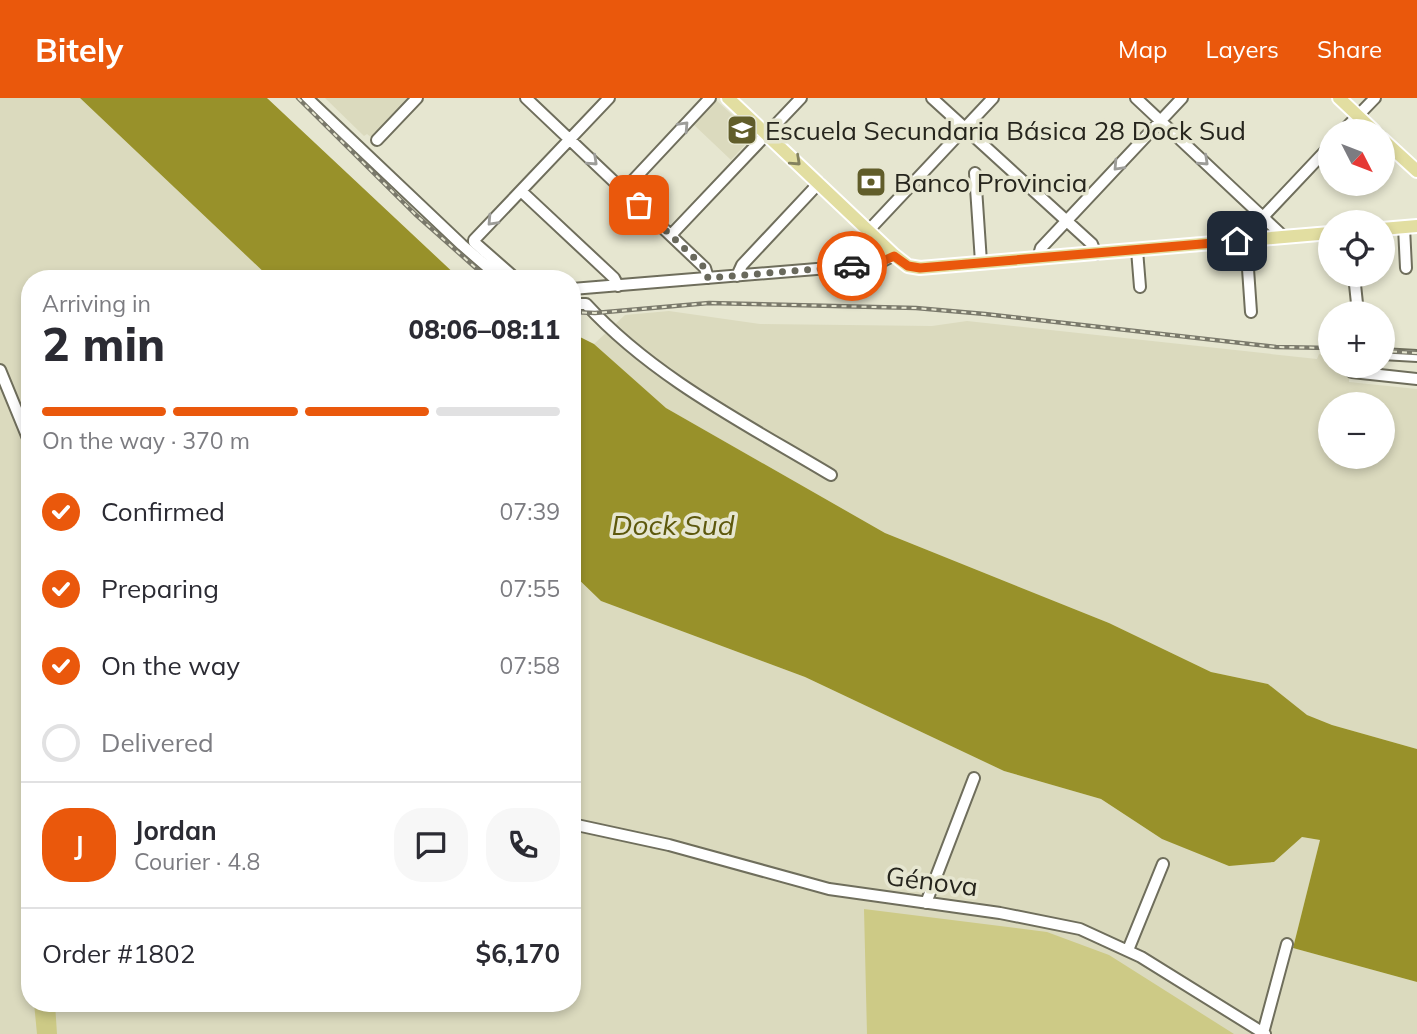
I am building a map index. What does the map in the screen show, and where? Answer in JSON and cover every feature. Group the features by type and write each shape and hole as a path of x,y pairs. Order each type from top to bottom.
{"main road":[{"path":"728,98 894,256 908,266 920,268 1318,234"},
{"path":"1339,98 1361,119"},
{"path":"1395,151 1417,171"}],"street":[{"path":"307,98 491,270"},
{"path":"377,140 417,98"},
{"path":"526,98 705,268 708,278"},
{"path":"506,270 474,242 609,98"},
{"path":"624,190 710,98"},
{"path":"671,235 800,98"},
{"path":"932,98 1092,244 1096,254"},
{"path":"868,231 993,98"},
{"path":"1136,98 1284,237"},
{"path":"1038,258 1041,248 1182,98"},
{"path":"1355,119 1375,98"},
{"path":"1263,217 1318,159"},
{"path":"975,173 981,262"},
{"path":"737,276 742,265 819,183"},
{"path":"521,191 614,278 618,286"},
{"path":"1406,268 1410,227"},
{"path":"1246,240 1251,312"},
{"path":"1137,250 1140,287"},
{"path":"581,288 877,264 894,256"},
{"path":"581,304 586,304 692,393 831,475"},
{"path":"1395,355 1417,356"},
{"path":"0,370 21,421"},
{"path":"1395,377 1417,379"},
{"path":"926,903 974,778"},
{"name":"Génova","path":"581,826 669,845 829,889 1066,925 1128,950 1264,1033"},
{"path":"1128,950 1163,864"},
{"path":"1264,1033 1287,944"}],"shaded area":[{"path":"0,98 80,98 262,270 21,270 21,1012 581,1012 581,582 601,601 805,677 1004,771 1101,799 1162,839 1274,862 1302,837 1320,840 1293,948 1417,982 1417,1034 0,1034"},
{"path":"325,98 408,98 372,138 367,134 364,136"},
{"path":"716,100 754,135 731,160 693,124"},
{"path":"669,311 760,324 932,326 967,321 1317,359 1318,356 1318,378 1349,378 1349,382 1417,389 1417,749 1306,715 1268,684 1211,672 1109,623 885,533 666,408 594,344 625,315"},
{"path":"864,909 1047,932 1109,955 1234,1034 867,1034"},
{"path":"35,1012 56,1012 57,1034 37,1034"}],"water":[{"path":"80,98 267,98 450,270 262,270"},
{"name":"Dock Sud","path":"581,338 594,344 666,408 885,533 1109,623 1211,672 1268,684 1307,715 1332,725 1417,749 1417,982 1293,948 1320,840 1302,837 1274,862 1229,866 1162,839 1101,799 1004,771 805,677 601,601 581,582"}],"railway":[{"path":"298,98 415,214 478,270"},
{"path":"581,312 709,303 916,308 1276,347 1318,348"},
{"path":"1395,352 1417,353"}],"way so far":[{"path":"639,205 705,268 708,278 852,266"}],"place":[{"name":"Escuela Secundaria Básica 28 Dock Sud","path":"742,130"},
{"name":"Banco Provincia","path":"871,182"}],"route":[{"path":"852,266 877,264 894,256 905,265 920,268 1237,241"}]}
